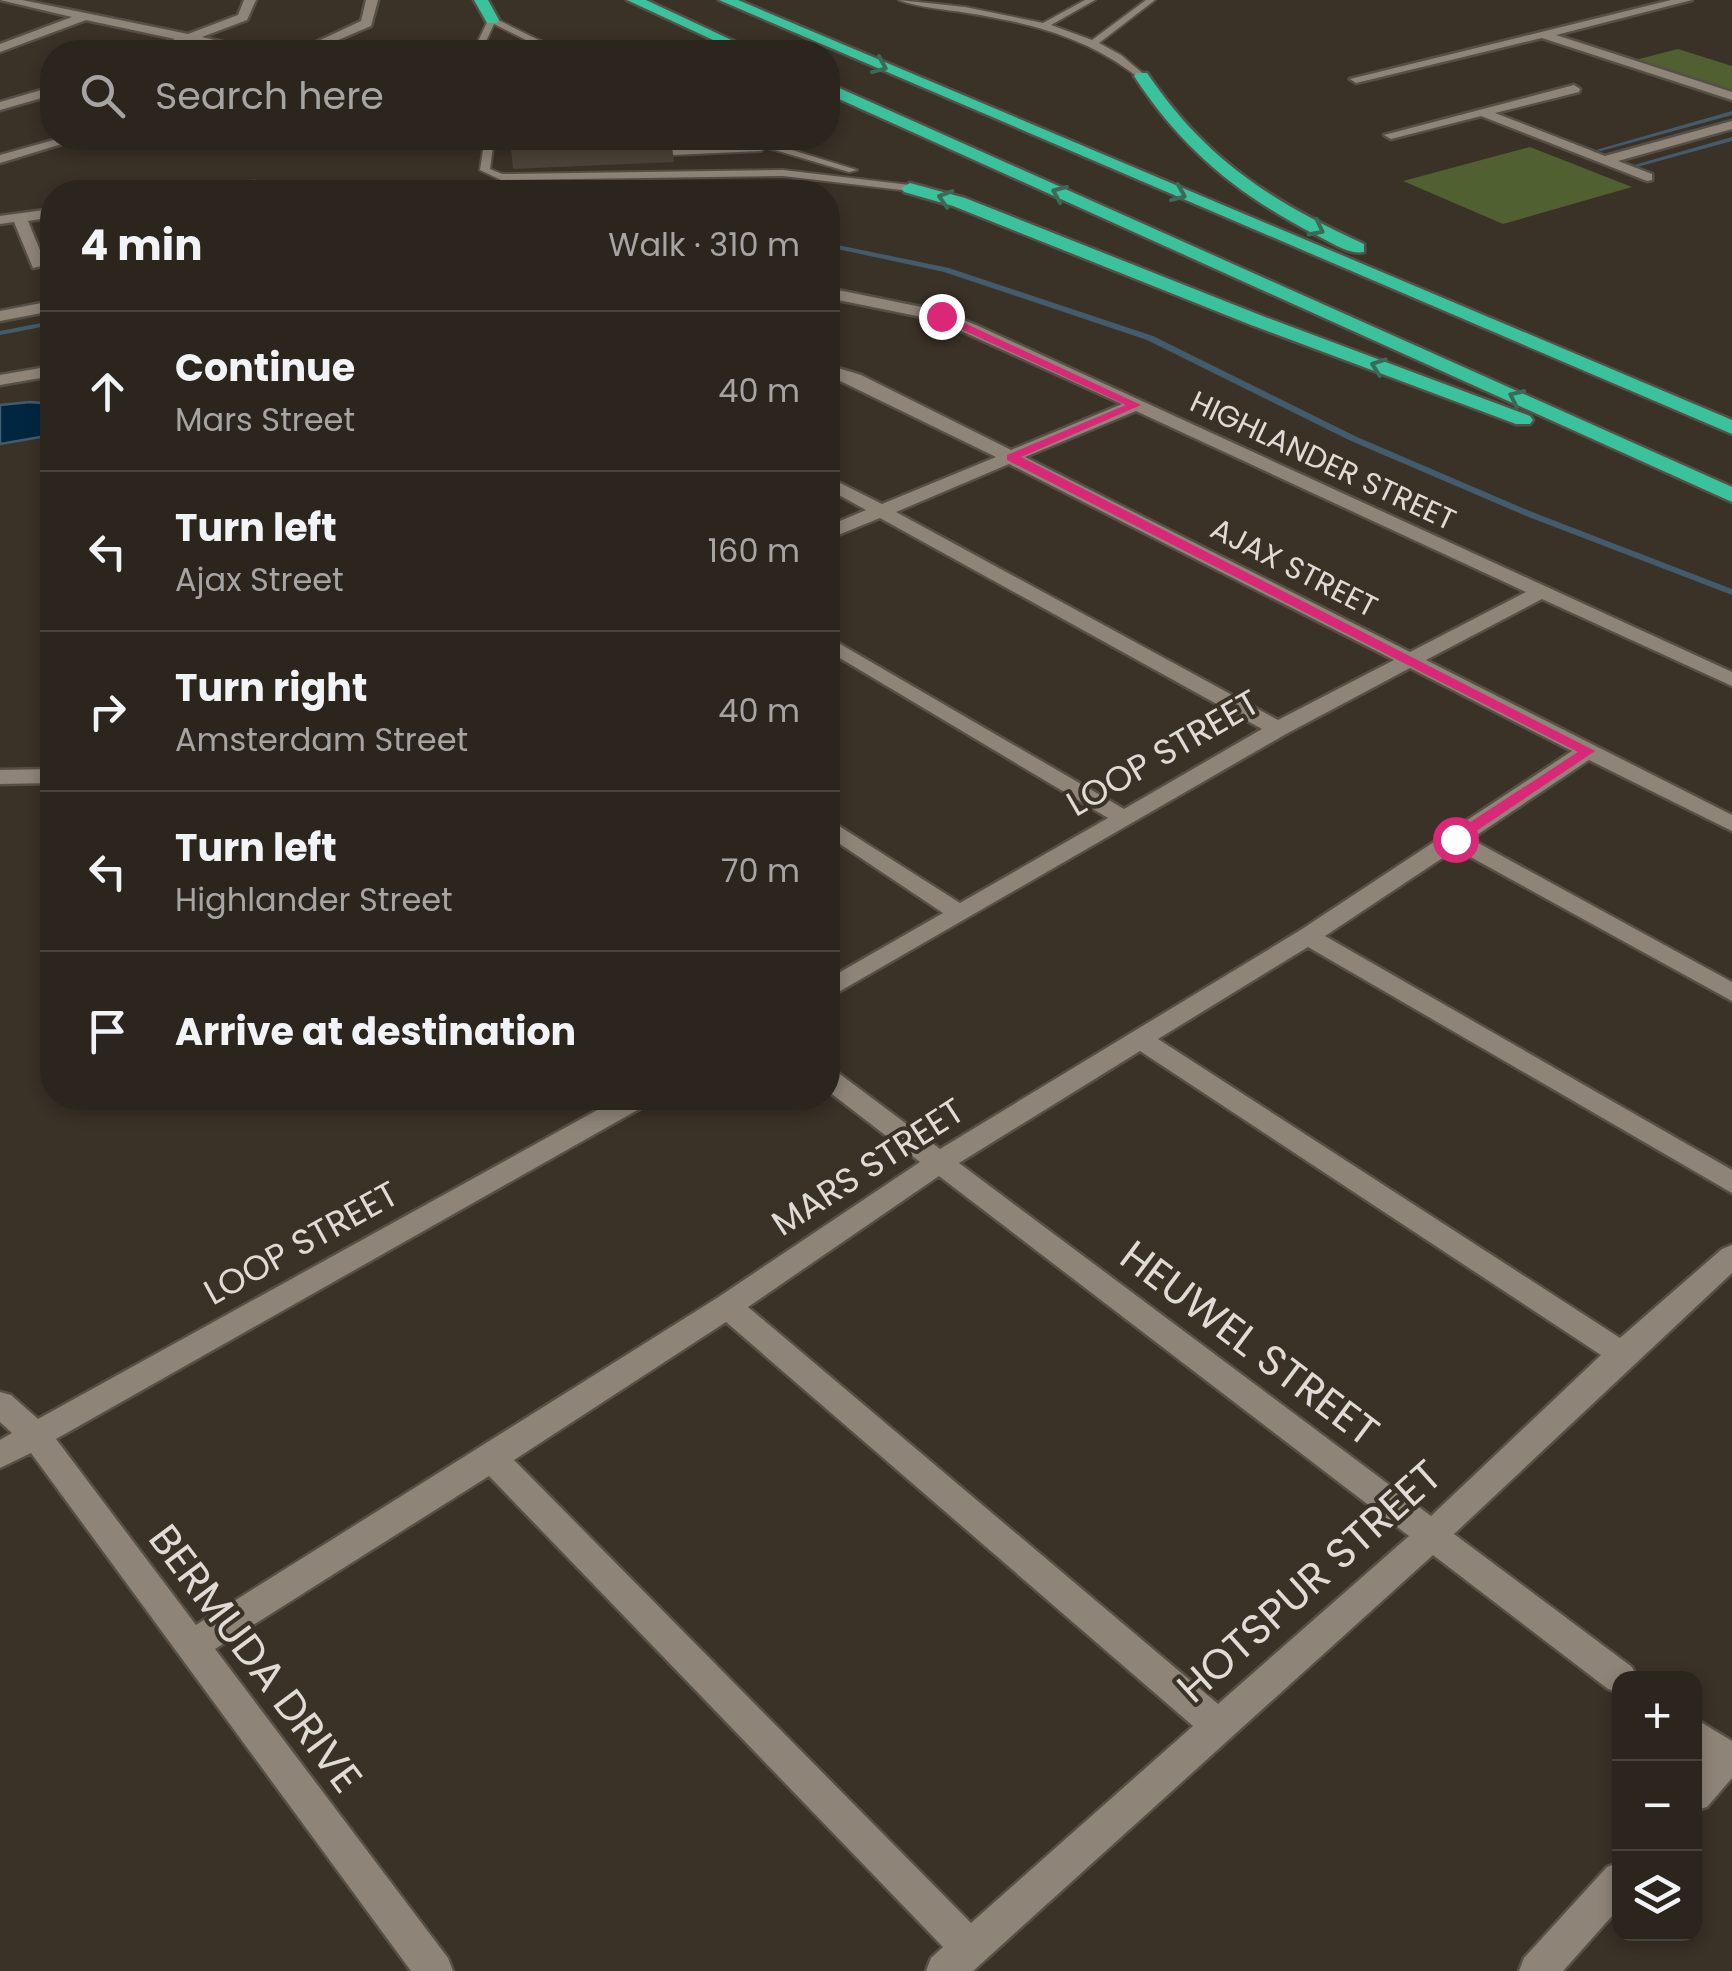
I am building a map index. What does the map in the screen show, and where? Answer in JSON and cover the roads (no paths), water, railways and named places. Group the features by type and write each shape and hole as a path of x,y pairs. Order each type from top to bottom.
{"highway":[{"path":"482,0 492,20"},
{"path":"634,0 723,40"},
{"path":"726,0 820,40"},
{"path":"840,49 1732,428"},
{"path":"1142,76 1186,141 1224,174 1285,213 1732,419"},
{"path":"840,93 1732,496"},
{"path":"910,188 959,202 1258,321 1732,496"}],"street":[{"path":"5,0 199,40"},
{"path":"184,40 243,18 250,0"},
{"path":"329,40 368,23 372,0"},
{"path":"1646,0 1664,5"},
{"path":"1356,79 1686,0"},
{"path":"0,48 85,16"},
{"path":"1542,34 1732,96"},
{"path":"1391,135 1574,88"},
{"path":"0,106 40,94"},
{"path":"1482,112 1647,177"},
{"path":"1604,160 1732,125"},
{"path":"0,159 40,148"},
{"path":"0,220 40,215"},
{"path":"20,218 38,265"},
{"name":"HIGHLANDER STREET","path":"840,295 941,316 1732,680"},
{"path":"0,316 40,308"},
{"path":"0,380 40,373"},
{"name":"AJAX STREET","path":"840,374 1012,457 1732,824"},
{"path":"840,528 1135,405"},
{"path":"840,488 1278,729"},
{"name":"LOOP STREET","path":"840,983 1278,729 1541,592"},
{"path":"840,650 1126,820"},
{"name":"MARS STREET","path":"190,1647 727,1306 938,1162 1308,936 1588,751"},
{"path":"0,778 40,776"},
{"path":"840,834 957,912"},
{"path":"1455,839 1732,993"},
{"path":"1308,936 1732,1184"},
{"path":"1140,1040 1622,1354"},
{"name":"HEUWEL STREET","path":"840,1087 1429,1538 1612,1672"},
{"name":"LOOP STREET","path":"0,1455 617,1110"},
{"name":"HOTSPUR STREET","path":"957,1959 1429,1538 1622,1354 1732,1256"},
{"path":"727,1306 1216,1724"},
{"name":"BERMUDA DRIVE","path":"0,1404 35,1435 434,1971"},
{"path":"492,1458 957,1959"},
{"path":"1702,1740 1730,1760 1702,1787"},
{"path":"1538,1971 1612,1888"}],"lane":[{"path":"903,0 1042,27 1092,44 1142,76"},
{"path":"1042,27 1091,0"},
{"path":"1092,44 1151,0"},
{"path":"483,40 492,20 532,40"},
{"path":"487,150 485,170 509,178 783,173 910,188"},
{"path":"672,152 714,150"},
{"path":"786,150 910,188"}],"water":[{"path":"40,403 40,437 0,444 0,405"}],"waterway":[{"path":"1599,150 1732,113"},
{"path":"1637,165 1732,139"},
{"path":"840,248 946,270 1150,338 1354,439 1529,514 1732,592"},
{"path":"0,333 40,325"}]}
